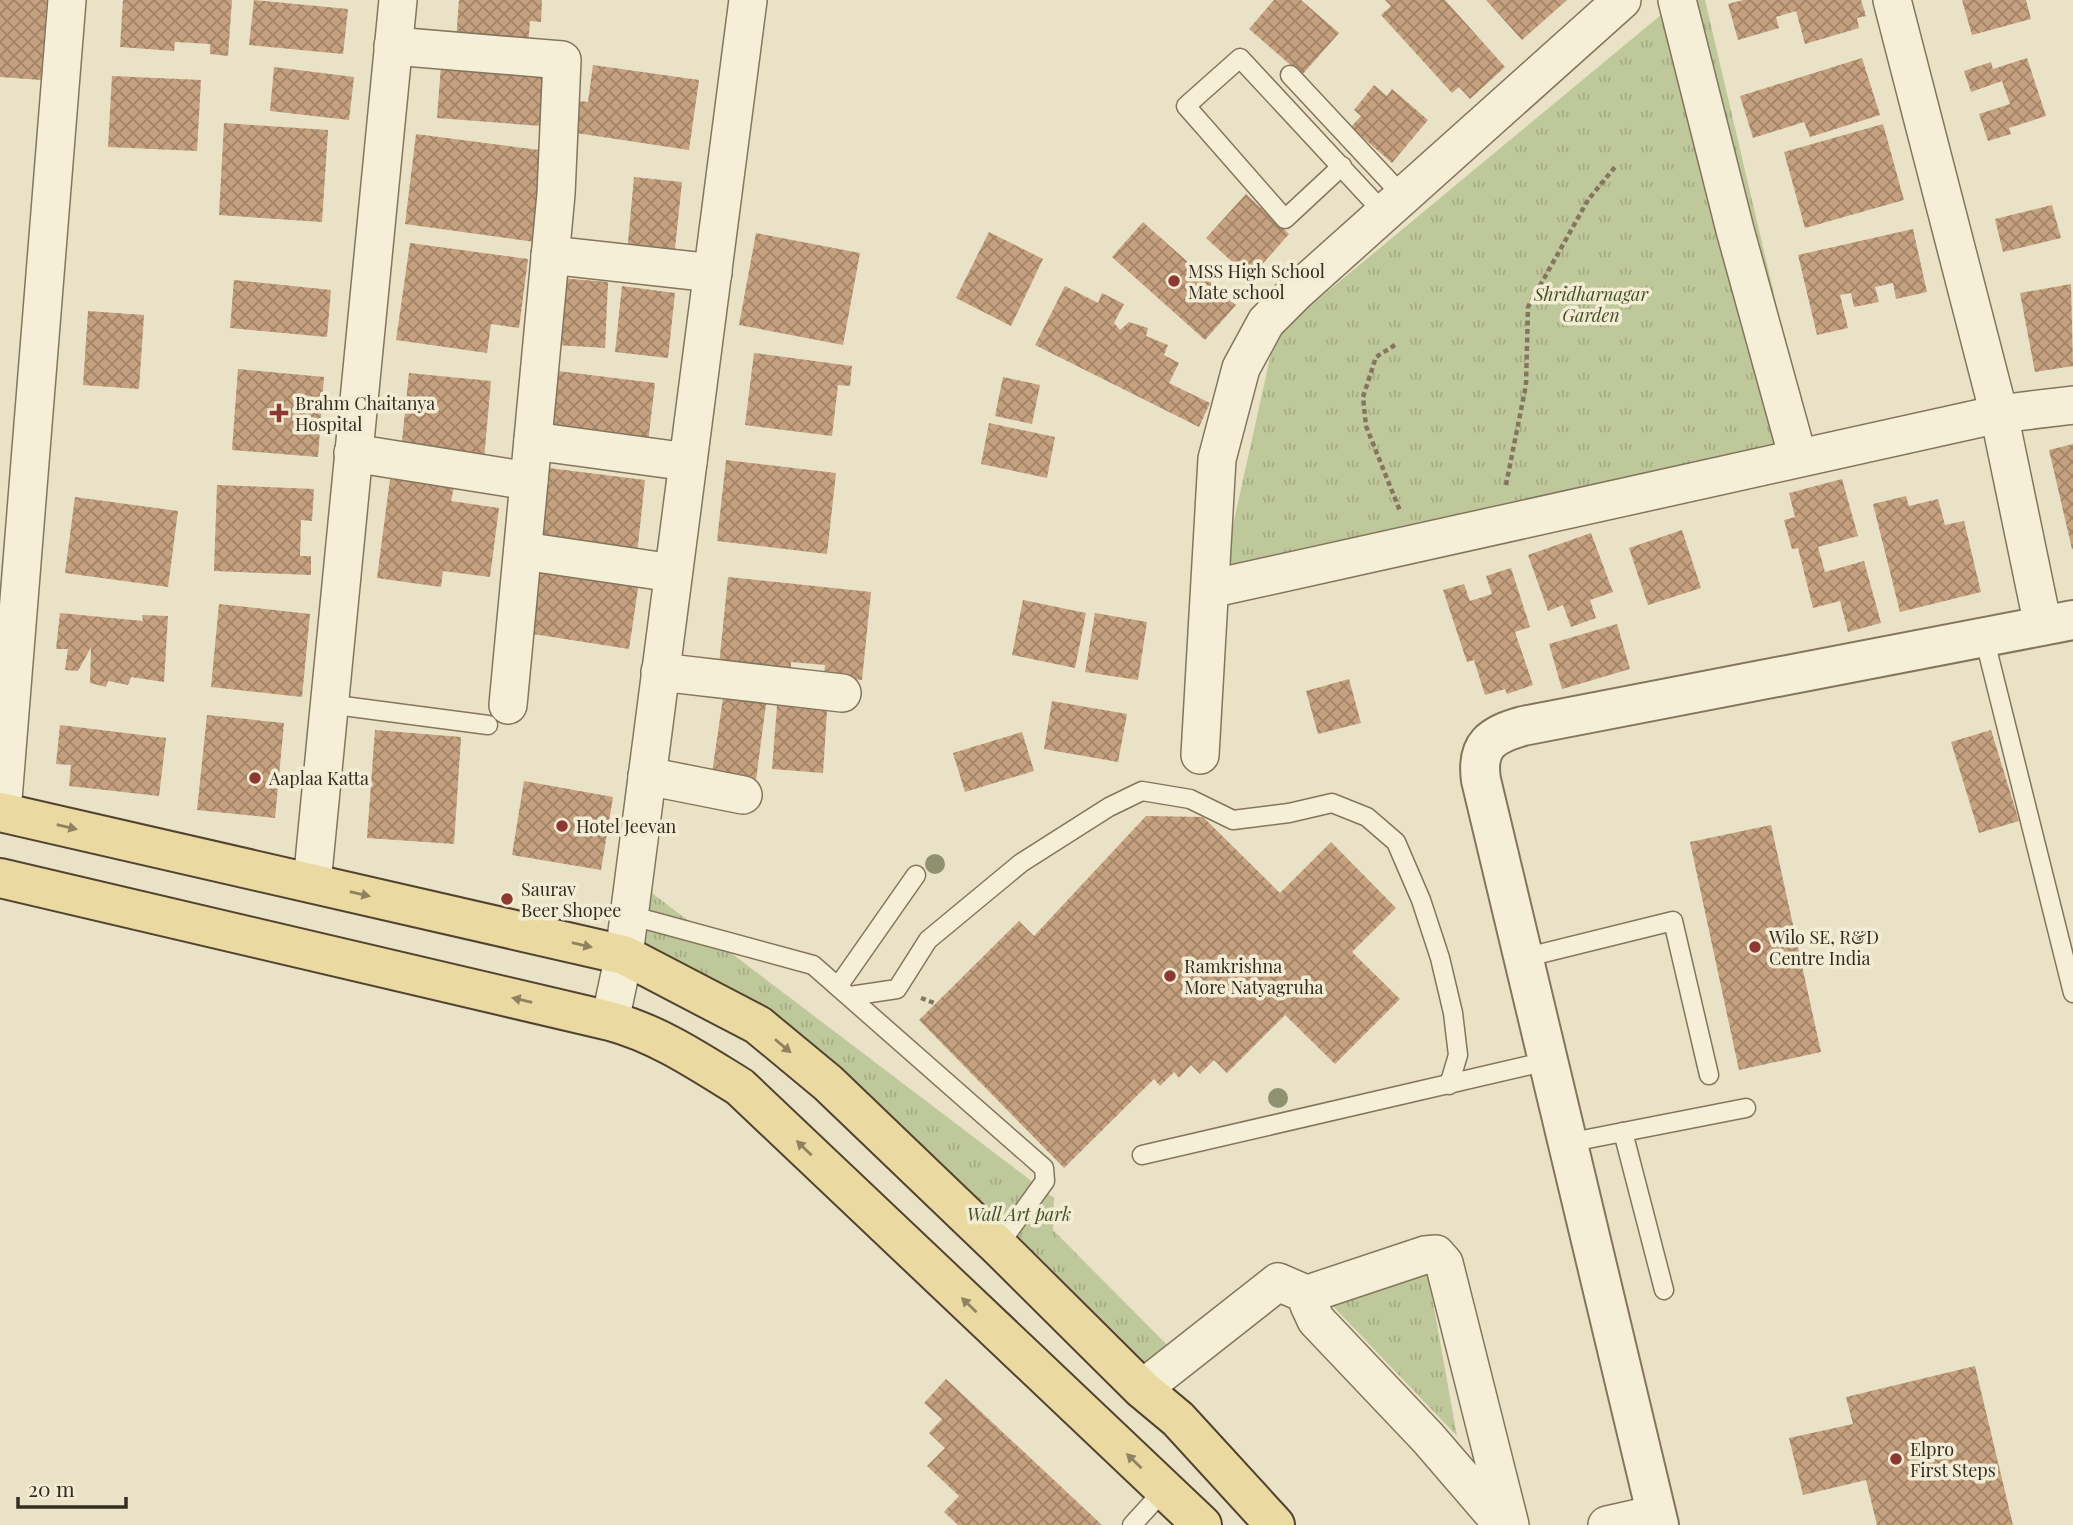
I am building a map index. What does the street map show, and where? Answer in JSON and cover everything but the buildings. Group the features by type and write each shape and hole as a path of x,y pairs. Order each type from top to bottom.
{"main road":[{"path":"1,812 624,955 758,1025 828,1083 1142,1389 1178,1419 1276,1525"},
{"path":"0,878 634,1027 682,1051 740,1087 1202,1525"}],"street":[{"path":"1,812 67,0"},
{"path":"312,883 398,0"},
{"path":"610,1021 624,955 748,0"},
{"path":"1200,755 1217,459 1241,368 1266,322 1296,292 1622,0"},
{"path":"1677,0 1734,230 1798,458"},
{"path":"1607,1525 1657,1520 1481,780 1480,755 1493,737 1523,726 2058,623 1998,414 1892,0"},
{"path":"393,46 562,60 556,194 523,551 498,715"},
{"path":"550,255 713,273"},
{"path":"1210,589 1998,414 2073,405"},
{"path":"533,441 688,462"},
{"path":"354,453 529,481"},
{"path":"523,551 673,573"},
{"path":"660,672 842,693"},
{"path":"647,776 743,795"},
{"path":"1503,1525 1428,1438 1316,1320 1309,1305 1317,1291 1425,1255 1436,1254 1444,1263 1510,1525"},
{"path":"1142,1389 1278,1282 1313,1297"}],"lane":[{"path":"1342,166 1284,219 1186,106 1240,58 1342,166 1394,205"},
{"path":"1290,75 1394,205"},
{"path":"1984,637 2073,993"},
{"path":"328,704 498,715"},
{"path":"844,990 897,989 928,940 1021,863 1108,807 1142,791 1190,799 1233,820 1289,813 1332,803 1367,817 1396,842 1421,900 1440,958 1453,1013 1458,1055 1449,1085"},
{"path":"844,990 916,875"},
{"path":"629,915 813,965 1044,1168 1045,1181 998,1246"},
{"path":"1523,958 1673,921 1709,1075"},
{"path":"1142,1155 1549,1061"},
{"path":"1567,1143 1746,1108"},
{"path":"1622,1132 1664,1290"},
{"path":"1132,1525 1164,1490"}],"path":[{"path":"1497,525 1526,385 1528,307 1588,200 1615,167"},
{"path":"1395,345 1376,357 1363,397 1366,426 1390,480 1412,545"}],"green space":[{"name":"Shridharnagar Garden","path":"1679,0 1705,0 1808,439 1222,575 1275,335"},
{"name":"Wall Art park","path":"644,887 1054,1198 1053,1230 1192,1370 1165,1398 763,1020 629,956"},
{"path":"1426,1263 1457,1436 1328,1301"}],"place":[{"name":"MSS High School Mate school","path":"1174,281"},
{"name":"Brahm Chaitanya Hospital","path":"279,413"},
{"name":"Aaplaa Katta","path":"255,778"},
{"name":"Hotel Jeevan","path":"562,826"},
{"name":"Saurav Beer Shopee","path":"507,899"},
{"name":"Wilo SE, R&D Centre India","path":"1755,947"},
{"name":"Ramkrishna More Natyagruha","path":"1170,976"},
{"name":"Elpro First Steps","path":"1896,1459"}]}
